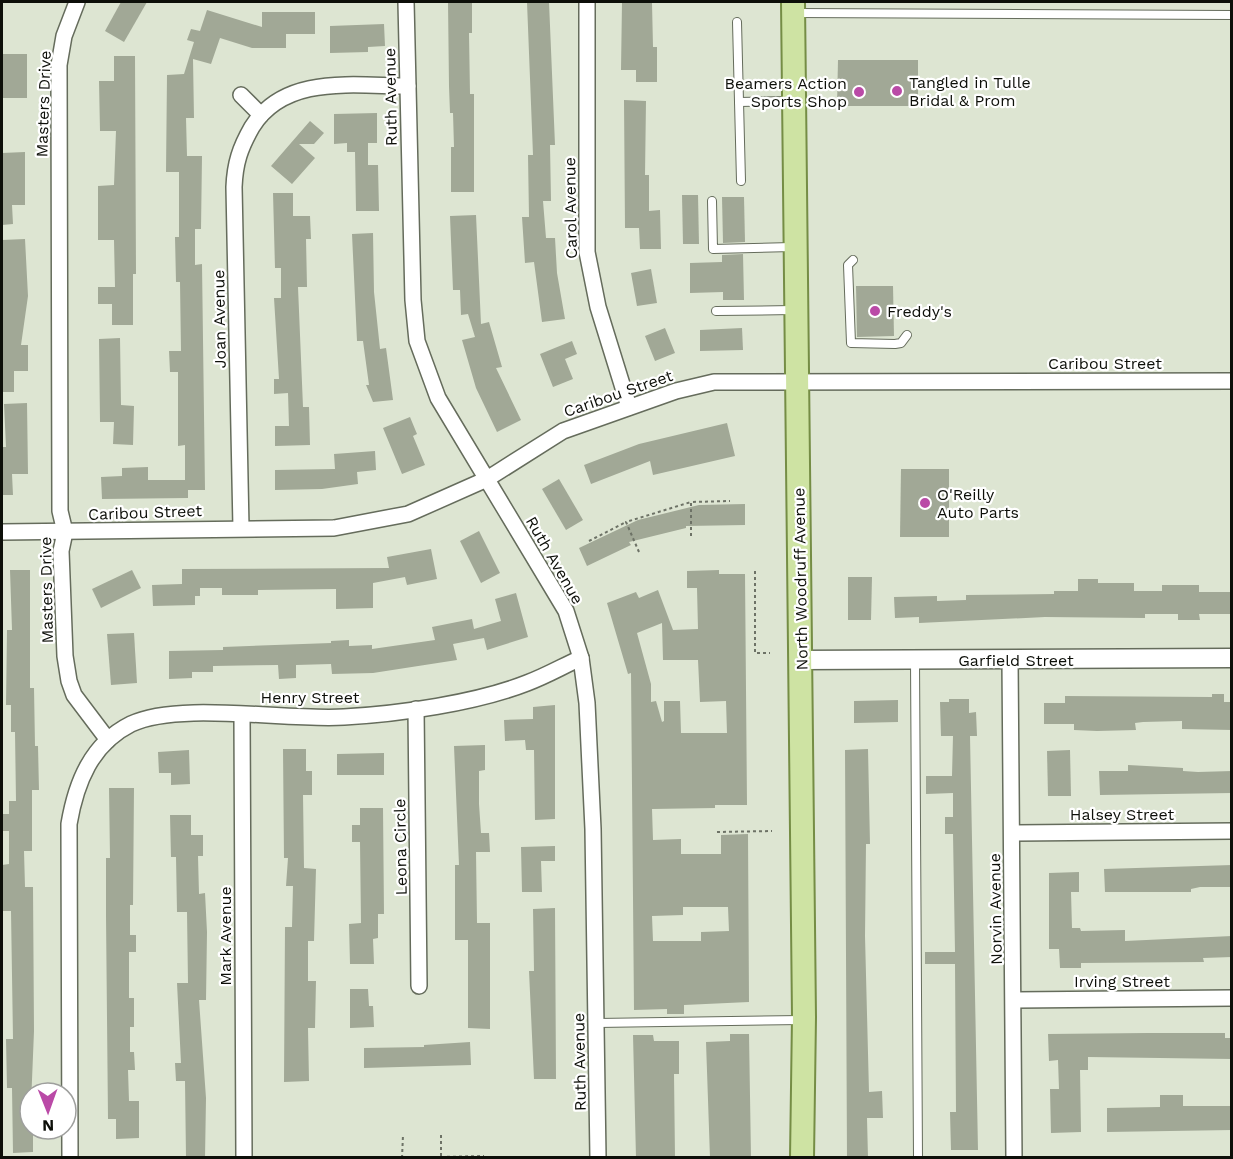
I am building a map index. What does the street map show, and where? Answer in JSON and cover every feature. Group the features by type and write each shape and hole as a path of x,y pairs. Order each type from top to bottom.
{"main road":[{"name":"North Woodruff Avenue","path":"793,7 804,1020 802,1158"}],"street":[{"name":"Masters Drive","path":"77,2 64,36 60,65 60,500 64,532 61,551 65,656 74,695 108,740"},
{"name":"Ruth Avenue","path":"406,2 413,300 417,341 438,398 566,611 581,658 593,829 598,1158"},
{"name":"Carol Avenue","path":"586,2 587,252 598,306 629,408"},
{"name":"Joan Avenue","path":"241,528 235,165 240,147 261,115 273,103 291,92 307,88 408,86"},
{"path":"241,95 261,115"},
{"name":"Caribou Street","path":"2,532 334,528 372,522 408,514 487,479 562,431 676,391 714,382 1232,381"},
{"name":"Henry Street","path":"108,740 132,724 158,717 194,714 343,717 416,709 526,683 581,658"},
{"name":"Garfield Street","path":"801,660 1232,658"},
{"name":"Norvin Avenue","path":"1010,660 1014,1158"},
{"name":"Leona Circle","path":"416,709 419,986"},
{"name":"Mark Avenue","path":"242,715 244,1158"},
{"path":"70,1158 69,824 74,797 85,768 108,740"},
{"name":"Halsey Street","path":"1012,832 1232,831"},
{"name":"Irving Street","path":"1014,1000 1232,998"}],"lane":[{"path":"793,7 1232,15"},
{"path":"737,22 741,181"},
{"path":"739,102 795,101"},
{"path":"712,201 713,249 797,247"},
{"path":"853,260 848,266 851,343 895,344 901,342 907,335"},
{"path":"716,311 798,310"},
{"path":"915,660 918,1158"},
{"path":"597,1023 804,1020"}],"path":[{"path":"590,541 626,522 691,502 730,501"},
{"path":"691,502 691,537"},
{"path":"626,522 639,552"},
{"path":"755,571 755,653 770,653"},
{"path":"717,832 772,831"},
{"path":"402,1158 403,1135"},
{"path":"441,1135 441,1157 484,1156"}],"building":[{"path":"121,2 147,2 124,42 105,31"},
{"path":"448,2 472,2 472,33 469,33 470,94 474,94 474,192 451,192 451,147 454,147 453,113 450,113"},
{"path":"527,2 549,2 555,145 550,145 551,201 543,201 546,238 555,238 557,273 565,319 542,322 534,262 525,263 522,217 529,217 528,155 533,155"},
{"path":"622,2 652,3 653,47 657,47 657,82 636,82 636,70 621,70"},
{"path":"207,10 262,27 262,12 315,12 315,34 286,34 286,48 252,48 220,38 211,64 193,59 194,118 186,118 187,156 202,156 201,229 195,229 195,265 202,264 205,490 188,490 188,498 102,499 101,477 122,476 122,468 148,467 148,480 185,480 185,445 178,446 178,372 170,372 169,351 181,351 180,282 176,282 175,237 179,237 179,172 166,172 167,75 184,74 194,42 187,40 191,29 200,31"},
{"path":"384,24 385,46 368,47 368,52 330,53 330,26"},
{"path":"2,54 27,54 27,98 2,98"},
{"path":"114,56 135,56 136,274 133,274 133,325 112,325 112,304 98,304 98,287 115,287 114,240 98,240 98,186 114,185 116,131 100,131 99,81 114,81"},
{"path":"838,60 918,60 918,106 837,106"},
{"path":"624,100 646,101 645,175 649,175 649,211 660,210 661,249 640,249 639,228 625,228"},
{"path":"377,113 377,143 368,143 368,165 378,165 379,211 356,211 355,152 347,152 347,143 334,144 334,114"},
{"path":"310,121 324,133 314,144 299,144 315,158 292,184 271,166"},
{"path":"25,152 25,205 12,205 13,224 2,225 2,153"},
{"path":"273,193 293,193 293,216 310,216 311,239 306,239 307,287 298,287 303,407 309,407 310,445 275,446 275,426 289,426 288,393 274,394 274,379 279,379 274,298 281,298 281,268 275,268"},
{"path":"682,195 698,195 699,244 683,244"},
{"path":"722,197 744,197 745,242 723,243"},
{"path":"476,215 481,324 489,322 502,367 496,368 521,420 497,432 476,388 462,340 475,337 468,314 461,315 460,290 453,290 450,216"},
{"path":"373,233 374,292 380,349 386,348 393,400 373,402 366,385 369,385 363,341 357,341 352,234"},
{"path":"25,239 28,296 21,345 28,345 28,371 14,371 14,392 2,392 2,240"},
{"path":"743,254 744,300 723,300 723,292 690,293 690,263 722,262 722,255"},
{"path":"651,269 657,303 637,306 631,273"},
{"name":"Freddy's","path":"856,286 893,286 894,336 857,337"},
{"path":"665,328 675,353 655,361 645,336"},
{"path":"742,328 743,350 700,351 700,330"},
{"path":"120,338 121,405 134,406 133,445 113,444 114,422 100,422 99,339"},
{"path":"572,341 577,354 565,359 573,379 553,387 540,354"},
{"path":"27,403 28,474 12,474 13,495 2,495 2,447 6,447 4,404"},
{"path":"410,417 417,434 413,436 425,465 402,474 383,428"},
{"path":"727,423 735,456 653,475 650,461 591,484 584,465 639,444"},
{"path":"375,451 376,470 357,472 358,484 322,489 275,490 275,470 335,469 334,454"},
{"name":"O'Reilly Auto Parts","path":"901,469 949,469 949,537 900,537"},
{"path":"559,479 583,520 566,530 542,489"},
{"path":"745,504 745,525 686,526 686,528 629,542 631,545 587,566 579,548 638,520 699,505"},
{"path":"479,531 500,573 481,583 460,541"},
{"path":"431,549 437,579 407,585 405,577 373,583 373,608 336,609 336,589 258,590 258,595 222,595 222,588 200,588 200,596 195,596 195,605 153,606 152,585 182,584 182,569 389,568 387,557"},
{"path":"10,570 30,570 30,688 34,688 35,746 38,746 39,790 32,790 32,851 24,851 25,887 33,887 34,1031 32,1081 18,1081 18,1141 33,1141 33,1152 13,1153 12,1088 7,1088 6,1039 13,1039 11,911 3,911 2,865 9,864 9,831 2,831 2,814 9,814 9,801 16,801 15,732 11,732 11,705 6,705 7,630 12,630"},
{"path":"132,570 141,588 101,608 92,589"},
{"path":"719,570 719,574 745,574 747,805 652,809 653,840 681,839 681,854 721,854 721,835 748,834 749,1002 684,1005 684,1014 667,1014 667,1009 634,1010 631,673 628,674 607,603 636,592 639,598 658,590 673,630 698,629 697,588 687,588 687,571","holes":["662,623 663,660 698,660 700,702 726,701 727,733 681,733 680,701 664,701 664,721 662,722 656,701 651,702 651,684 637,633","683,907 728,907 729,931 701,932 701,941 653,941 652,916 683,915"]},
{"path":"848,577 872,577 871,620 848,620"},
{"path":"1078,579 1098,579 1098,583 1134,583 1134,591 1162,591 1162,585 1199,585 1199,592 1232,592 1232,614 1199,614 1200,620 1178,620 1178,614 1145,614 1145,618 1045,617 919,623 919,617 895,618 894,597 937,596 937,601 966,600 966,595 1054,594 1054,591 1078,591"},
{"path":"516,593 528,637 487,650 484,638 453,644 457,660 373,673 332,674 331,664 296,665 296,678 279,679 278,665 213,666 213,672 192,672 192,678 169,679 169,651 223,650 223,647 331,643 331,641 349,640 349,646 372,645 372,649 435,640 432,627 472,619 474,629 501,621 495,599"},
{"path":"134,633 137,683 111,685 107,634"},
{"path":"1212,694 1224,694 1224,702 1232,702 1232,730 1182,729 1182,721 1135,723 1136,730 1097,731 1074,730 1074,724 1044,724 1044,703 1065,703 1065,696 1212,697"},
{"path":"949,699 969,699 969,713 976,712 977,736 970,736 978,1150 951,1150 950,1112 956,1112 955,964 925,964 925,952 955,952 953,834 945,834 945,817 953,817 953,793 926,794 926,776 952,776 953,736 941,736 940,702 949,702"},
{"path":"898,700 898,722 854,723 854,701"},
{"path":"555,705 555,819 535,820 534,750 526,750 525,740 505,741 504,720 533,719 533,707"},
{"path":"485,745 485,770 479,771 479,804 481,833 489,833 490,852 476,852 477,923 490,923 490,1029 468,1028 468,940 455,940 455,865 459,865 454,746"},
{"path":"283,749 306,749 306,771 312,771 312,795 303,795 304,868 316,869 314,941 308,941 308,981 316,981 315,1028 308,1028 309,1081 284,1082 285,927 292,927 293,886 286,886 288,858 284,858"},
{"path":"868,749 870,844 866,844 865,936 869,1092 882,1091 883,1118 867,1118 868,1158 847,1158 845,750"},
{"path":"189,750 190,784 171,785 171,773 159,773 158,752"},
{"path":"1070,750 1071,796 1048,796 1047,751"},
{"path":"384,753 384,775 337,775 337,754"},
{"path":"1128,765 1183,768 1183,771 1198,772 1232,771 1232,793 1100,795 1099,771 1128,771"},
{"path":"109,788 134,788 133,905 130,905 130,935 136,935 136,952 129,952 129,998 134,998 134,1027 130,1027 130,1052 134,1052 135,1070 128,1070 129,1101 139,1101 139,1138 116,1139 116,1119 108,1119 106,858 110,858"},
{"path":"360,808 383,808 384,914 378,914 378,938 373,939 374,964 350,964 349,924 361,923 360,842 352,842 352,825 360,825"},
{"path":"170,815 191,815 191,835 203,835 203,856 198,856 199,894 205,893 207,932 206,1000 199,1000 206,1098 205,1158 186,1158 185,1081 176,1081 175,1063 181,1063 177,983 188,983 187,912 177,912 176,857 171,857"},
{"path":"555,846 555,861 541,861 542,892 522,892 521,847"},
{"path":"1232,865 1232,887 1200,887 1191,889 1191,892 1105,892 1104,869"},
{"path":"1079,872 1079,892 1071,892 1072,928 1080,928 1081,931 1125,930 1125,941 1232,936 1232,957 1203,958 1204,962 1081,963 1081,968 1060,968 1059,949 1049,949 1049,873"},
{"path":"555,908 556,1079 534,1079 529,971 534,971 533,909"},
{"path":"350,989 368,989 369,1006 373,1006 374,1027 350,1028"},
{"path":"1225,1033 1225,1038 1232,1038 1232,1059 1088,1057 1088,1070 1080,1070 1081,1132 1051,1133 1050,1089 1059,1089 1058,1060 1049,1061 1048,1034"},
{"path":"730,1034 749,1034 751,1158 710,1158 706,1042 730,1041"},
{"path":"633,1035 653,1035 654,1041 679,1041 679,1074 674,1074 675,1158 636,1158"},
{"path":"470,1042 471,1065 364,1068 364,1048 424,1047 424,1045"},
{"path":"1160,1095 1183,1095 1183,1106 1232,1106 1232,1130 1107,1132 1107,1108 1160,1107"}],"place":[{"name":"Tangled in Tulle Bridal & Prom","path":"897,91"},
{"name":"Beamers Action Sports Shop","path":"859,92"},
{"name":"Freddy's","path":"875,311"},
{"name":"O'Reilly Auto Parts","path":"925,503"}]}
